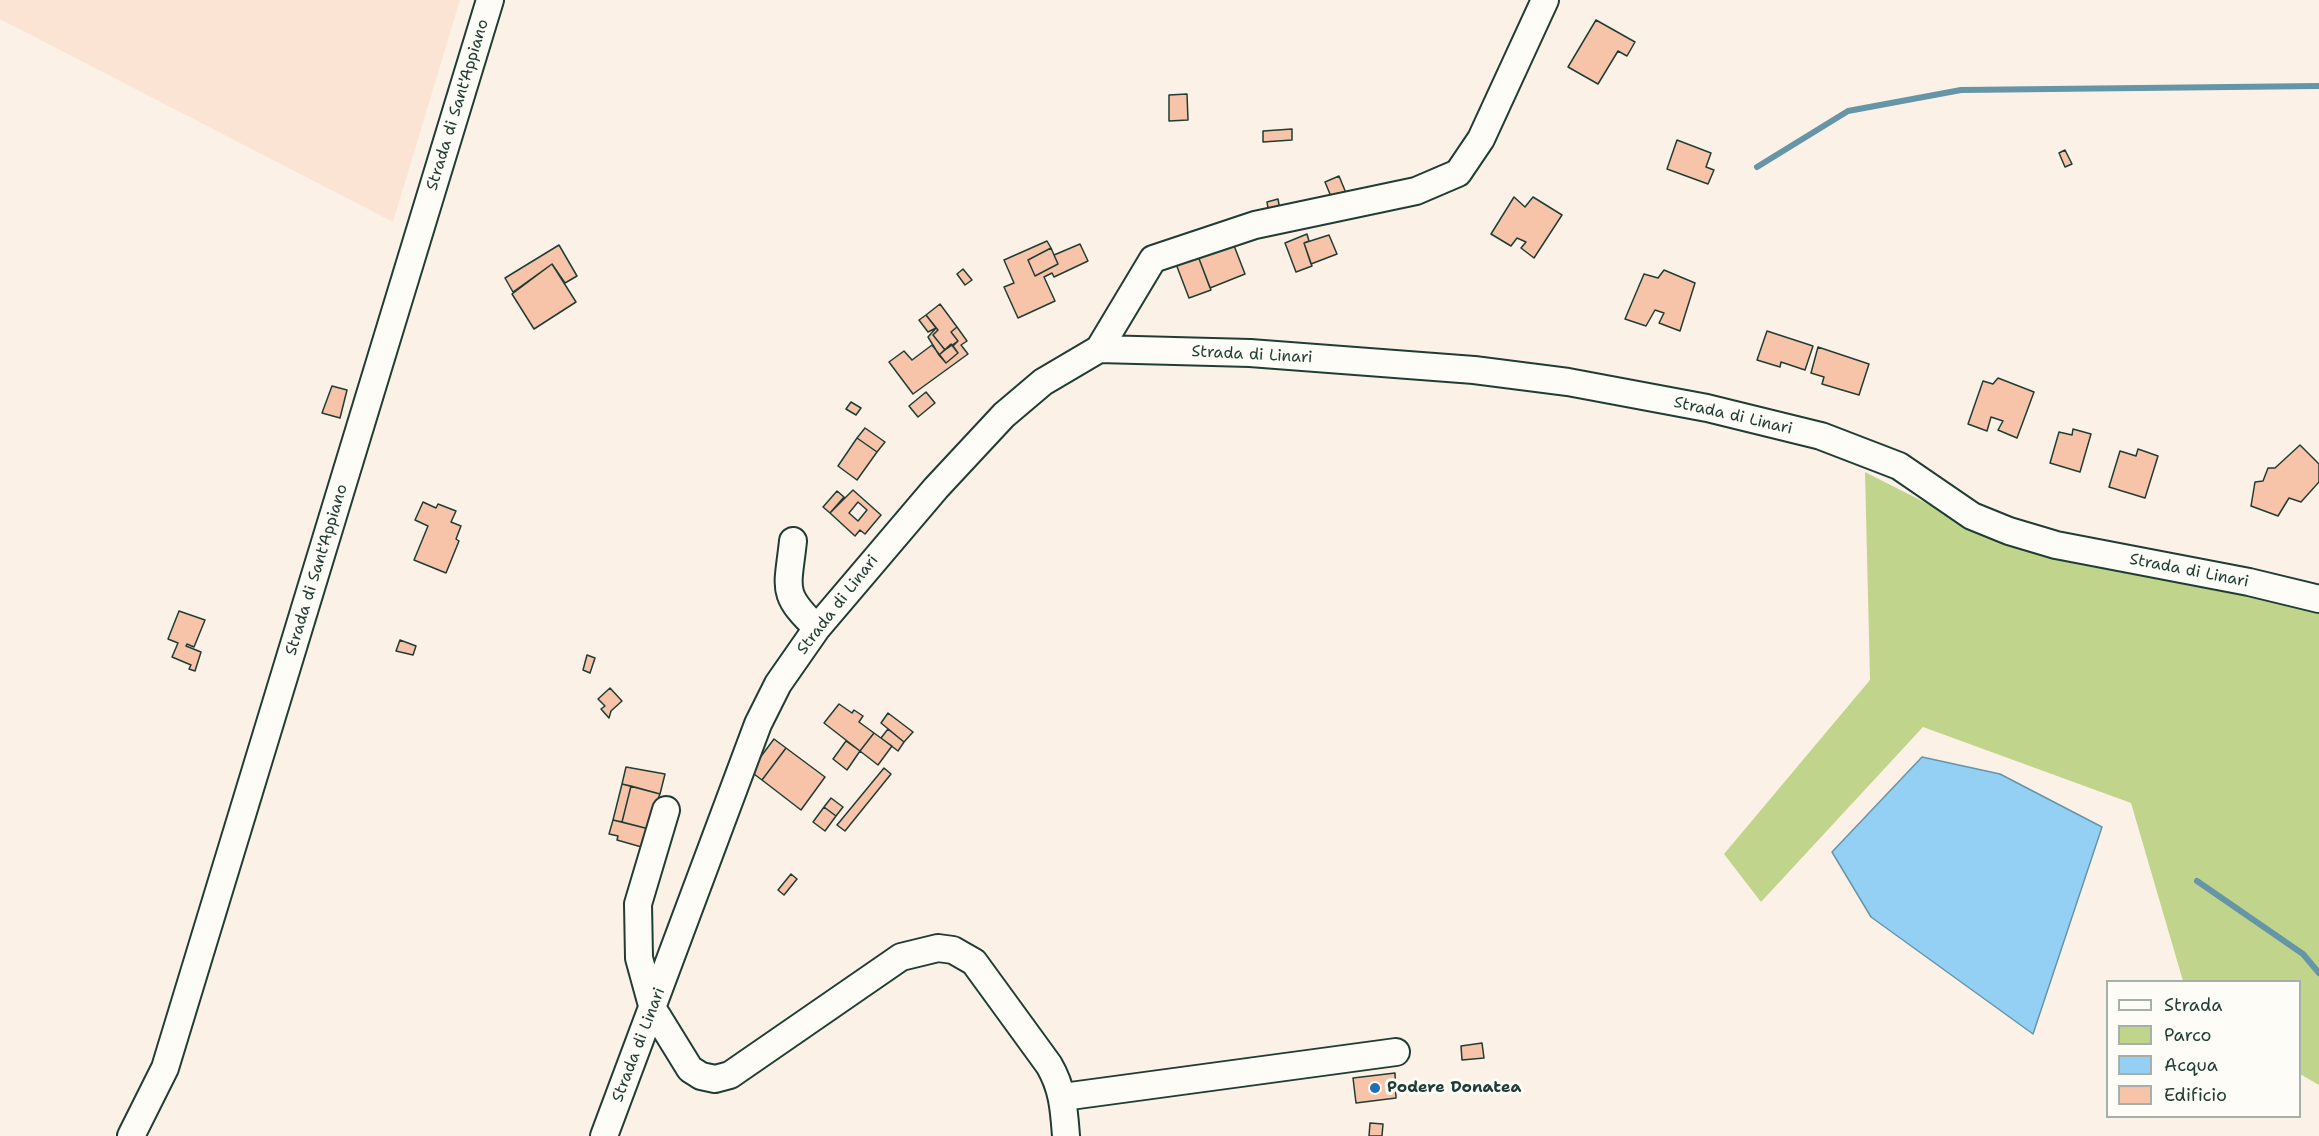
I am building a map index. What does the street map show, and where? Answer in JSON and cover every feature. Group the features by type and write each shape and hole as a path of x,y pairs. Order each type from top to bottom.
{"street":[{"name":"Strada di Sant'Appiano","path":"131,1136 165,1068 490,0"},
{"path":"1099,349 1153,258 1255,225 1416,191 1458,173 1481,139 1545,0"},
{"name":"Strada di Linari","path":"604,1136 758,724 778,684 817,628 936,488 1004,415 1043,382 1099,349 1250,353 1474,370 1568,382 1707,408 1821,436 1899,466 1972,516 2009,531 2056,545 2249,582 2319,599"},
{"path":"793,541 788,592 798,610 817,628"},
{"path":"666,810 638,904 639,958 653,1009 690,1069 701,1076 715,1079 730,1075 901,957 938,948 953,951 974,962 1050,1065 1060,1083 1066,1136"},
{"path":"1063,1097 1396,1052"}],"shaded area":[{"path":"0,0 460,0 393,222 0,19"}],"green space":[{"path":"1865,472 1985,533 2319,608 2319,1085 2301,1075 2301,980 2183,980 2131,803 1923,727 1761,902 1724,854 1870,680"}],"water":[{"path":"1922,757 2000,774 2102,827 2033,1034 1871,917 1832,852"}],"building":[{"path":"1596,20 1635,42 1627,56 1618,51 1598,84 1568,67"},
{"path":"1187,94 1188,120 1169,121 1169,95"},
{"path":"1292,129 1292,140 1263,142 1263,131"},
{"path":"1677,140 1711,153 1706,167 1714,170 1708,184 1667,169"},
{"path":"2065,150 2072,164 2065,167 2059,153"},
{"path":"1339,176 1346,193 1332,199 1325,182"},
{"path":"1514,197 1525,207 1533,197 1562,215 1534,258 1521,248 1526,242 1517,238 1511,246 1491,234"},
{"path":"1278,199 1281,216 1261,220 1259,211 1268,208 1267,202"},
{"path":"1307,234 1309,241 1304,243 1312,266 1296,272 1285,243"},
{"path":"1329,235 1337,254 1311,264 1304,243"},
{"path":"1047,241 1051,248 1028,260 1035,276 1058,264 1054,255 1080,244 1088,261 1054,277 1052,273 1044,277 1055,301 1018,318 1004,287 1014,283 1004,260"},
{"path":"1233,243 1245,274 1210,288 1198,256"},
{"path":"559,245 577,276 565,283 552,264 513,292 505,278"},
{"path":"1051,248 1058,264 1035,276 1028,260"},
{"path":"1198,256 1211,290 1189,298 1176,264"},
{"path":"552,264 576,302 534,329 512,294"},
{"path":"963,269 972,280 965,285 957,274"},
{"path":"1664,270 1695,283 1680,331 1659,323 1664,313 1655,310 1646,326 1625,319 1644,274 1658,278"},
{"path":"940,304 957,327 951,332 958,341 945,350 933,335 938,330 926,315"},
{"path":"926,315 936,328 928,332 919,320"},
{"path":"957,327 967,341 961,345 968,354 913,394 889,362 904,351 912,360 932,345 946,363 958,353 953,346 958,341 951,332"},
{"path":"936,328 938,330 933,335 945,350 939,355 928,337"},
{"path":"1767,331 1813,346 1805,370 1781,362 1780,367 1757,360"},
{"path":"951,344 958,353 946,363 939,355"},
{"path":"1818,347 1869,364 1859,395 1822,384 1824,377 1811,373"},
{"path":"1998,378 2034,392 2017,438 1998,430 2003,421 1991,417 1987,431 1968,424 1983,381 1993,384"},
{"path":"332,386 347,390 340,418 322,413"},
{"path":"926,392 935,403 918,417 909,406"},
{"path":"851,402 861,408 856,415 846,409"},
{"path":"865,428 885,442 877,452 857,438"},
{"path":"2073,429 2091,434 2080,472 2050,463 2059,432 2072,435"},
{"path":"857,438 877,452 857,480 838,466"},
{"path":"2300,445 2319,464 2319,482 2301,502 2289,498 2278,516 2251,506 2255,482 2263,481 2268,468 2275,468"},
{"path":"2138,449 2158,456 2145,498 2109,487 2120,451 2136,456"},
{"path":"853,490 881,515 865,534 860,530 855,536 830,513","holes":["858,502 867,510 858,521 849,513"]},
{"path":"837,491 844,497 830,513 823,507"},
{"path":"423,502 436,508 438,504 456,511 451,522 461,526 456,539 459,541 446,573 414,560 428,526 415,520"},
{"path":"179,611 205,620 194,647 187,644 186,646 201,652 195,671 189,669 191,665 172,657 178,643 168,639"},
{"path":"400,640 416,646 413,655 396,651"},
{"path":"587,655 595,658 590,673 583,670"},
{"path":"610,688 622,701 611,711 609,718 601,709 605,706 598,699"},
{"path":"839,704 852,713 854,710 863,716 859,722 874,733 860,751 824,723"},
{"path":"888,713 913,732 904,742 881,723"},
{"path":"888,729 904,742 898,751 881,738"},
{"path":"874,733 892,746 878,765 860,751"},
{"path":"774,739 786,748 762,780 750,771"},
{"path":"846,741 860,751 847,770 833,759"},
{"path":"786,748 825,777 801,810 762,780"},
{"path":"626,767 665,774 660,794 622,784"},
{"path":"884,768 891,774 845,831 837,825"},
{"path":"622,784 631,786 622,822 613,820"},
{"path":"631,786 660,794 658,799 662,799 649,829 622,822"},
{"path":"831,798 843,807 836,816 824,807"},
{"path":"824,807 836,816 825,831 813,822"},
{"path":"613,820 649,829 645,848 617,840 618,836 609,834"},
{"path":"791,874 797,879 784,895 778,890"},
{"path":"1482,1043 1484,1058 1462,1060 1461,1046"},
{"name":"Podere Donatea","path":"1395,1073 1396,1098 1356,1103 1353,1078"},
{"path":"1370,1123 1383,1124 1382,1136 1369,1136"}],"waterway":[{"path":"1757,167 1848,111 1961,90 2319,86"},
{"path":"2197,881 2303,954 2319,973"}],"place":[{"name":"Podere Donatea","path":"1375,1088"}]}
